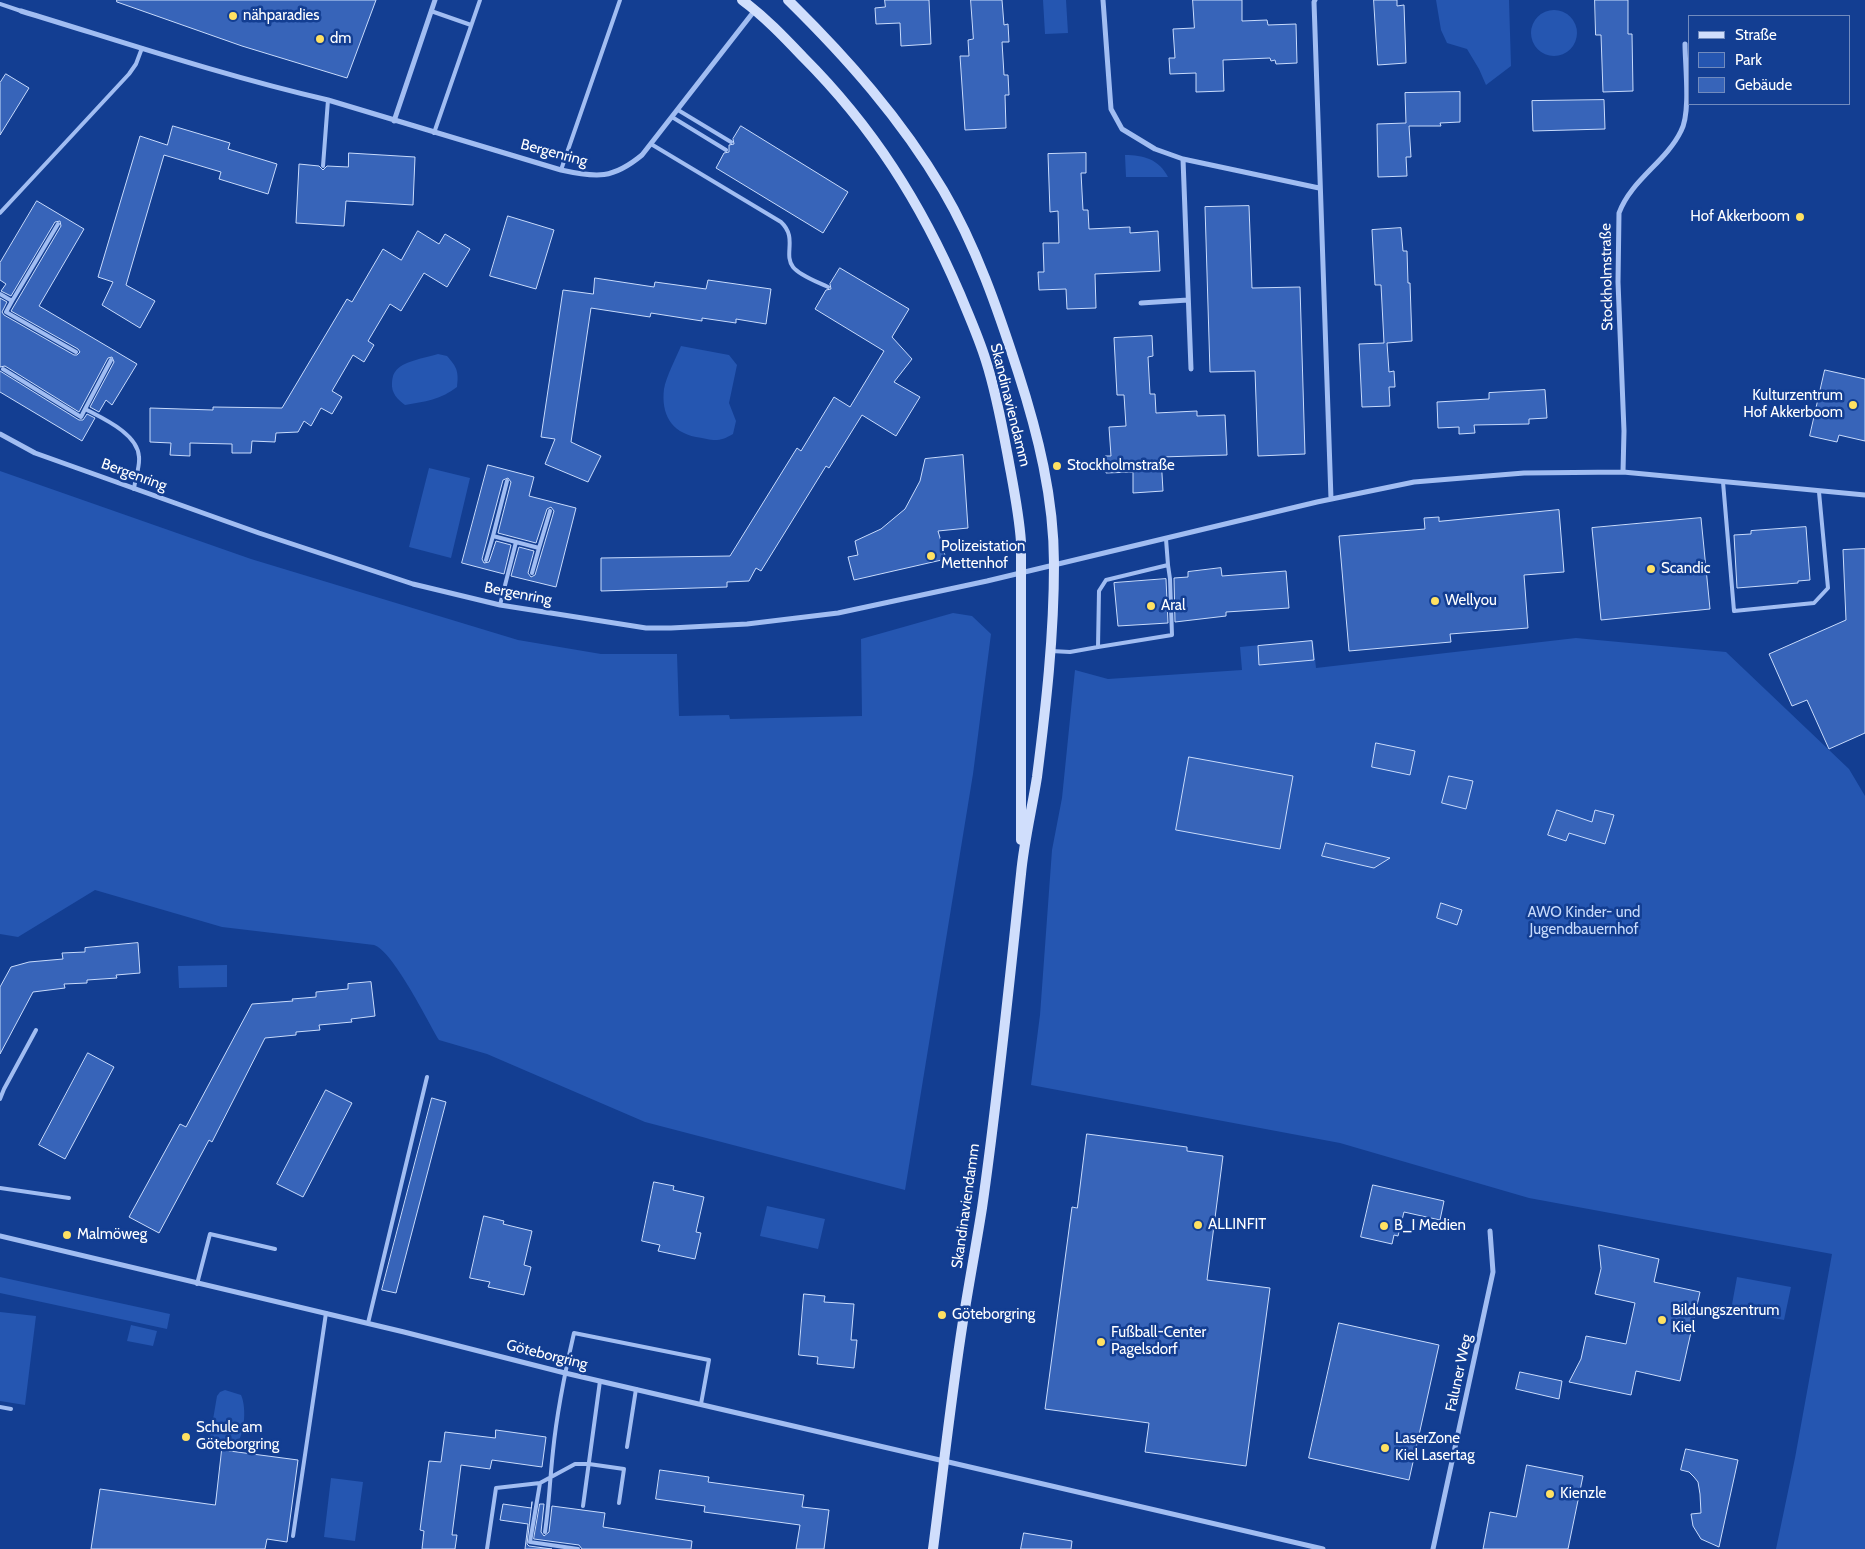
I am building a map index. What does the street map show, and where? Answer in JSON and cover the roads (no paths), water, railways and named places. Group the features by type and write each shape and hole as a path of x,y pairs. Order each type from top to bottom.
{"main road":[{"name":"Skandinaviendamm","path":"742,0 755,10 822,76 870,132 916,202 945,260 977,336 993,386 1018,511 1022,572 1020,699 1022,866"},
{"name":"Skandinaviendamm","path":"788,0 846,58 870,86 927,164 946,194 974,251 1010,346 1037,434 1050,505 1054,565 1051,651 1047,694 1036,781 1022,866 1006,1022 982,1206 962,1329 933,1549"}],"street":[{"path":"394,121 435,0"},
{"path":"1103,0 1110,109 1122,129 1155,149 1183,159 1319,188"},
{"path":"1315,0 1319,188 1331,499"},
{"name":"Bergenring","path":"21,11 561,170 585,176 600,176 618,171 632,163 651,144 755,10"},
{"name":"Stockholmstraße","path":"1622,472 1624,431 1618,282 1619,213 1622,204 1630,193 1682,131 1686,106 1684,44"},
{"path":"1183,159 1191,369"},
{"path":"1141,303 1188,300"},
{"name":"Bergenring","path":"0,434 35,453 250,530 413,584 500,605 646,628 747,624 838,613 1054,565"},
{"path":"1054,565 1331,499 1414,482 1524,473 1622,472 1865,495"},
{"name":"Faluner Weg","path":"1433,1549 1493,1272 1490,1231"},
{"name":"Göteborgring","path":"0,1236 368,1323 564,1373 1323,1549"}],"lane":[{"path":"434,133 480,0"},
{"path":"561,170 620,0"},
{"path":"0,4 21,11"},
{"path":"431,11 471,25"},
{"path":"0,214 129,74 136,64 142,48"},
{"path":"323,166 328,100"},
{"path":"678,110 731,142"},
{"path":"672,117 726,150"},
{"path":"651,144 781,222 789,233 792,266 828,287"},
{"path":"58,224 6,312 76,352"},
{"path":"0,294 12,301"},
{"path":"3,369 80,417 111,360"},
{"path":"86,408 131,437 139,458 134,488"},
{"path":"486,560 494,536 507,481"},
{"path":"1723,482 1734,611 1814,604 1828,588 1819,492"},
{"path":"532,573 550,512"},
{"path":"494,536 539,548"},
{"path":"1051,651 1070,652 1172,635 1166,539"},
{"path":"500,605 516,542"},
{"path":"1098,647 1099,591 1106,580 1168,565"},
{"path":"0,1099 36,1030"},
{"path":"368,1323 427,1077"},
{"path":"0,1188 69,1198"},
{"path":"197,1284 210,1234 275,1249"},
{"path":"292,1536 326,1313"},
{"path":"545,1532 564,1373 574,1333 709,1360 701,1404"},
{"path":"583,1506 600,1381"},
{"path":"627,1447 636,1389"},
{"path":"0,1407 11,1409"},
{"path":"487,1549 496,1488 540,1483 575,1464 589,1464 624,1469 619,1502"},
{"path":"540,1483 530,1542 578,1549"}],"place":[{"name":"nähparadies","path":"233,16"},
{"name":"dm","path":"320,39"},
{"name":"Hof Akkerboom","path":"1800,217"},
{"name":"Kulturzentrum Hof Akkerboom","path":"1853,405"},
{"name":"Stockholmstraße","path":"1057,466"},
{"name":"Polizeistation Mettenhof","path":"931,556"},
{"name":"Scandic","path":"1651,569"},
{"name":"Wellyou","path":"1435,601"},
{"name":"Aral","path":"1151,606"},
{"name":"ALLINFIT","path":"1198,1225"},
{"name":"B_I Medien","path":"1384,1226"},
{"name":"Malmöweg","path":"67,1235"},
{"name":"Göteborgring","path":"942,1315"},
{"name":"Bildungszentrum Kiel","path":"1662,1320"},
{"name":"Fußball-Center Pagelsdorf","path":"1101,1342"},
{"name":"Schule am Göteborgring","path":"186,1437"},
{"name":"LaserZone Kiel Lasertag","path":"1385,1448"},
{"name":"Kienzle","path":"1550,1494"}],"park label":[{"name":"AWO Kinder- und Jugendbauernhof","path":"1584,922"}]}
